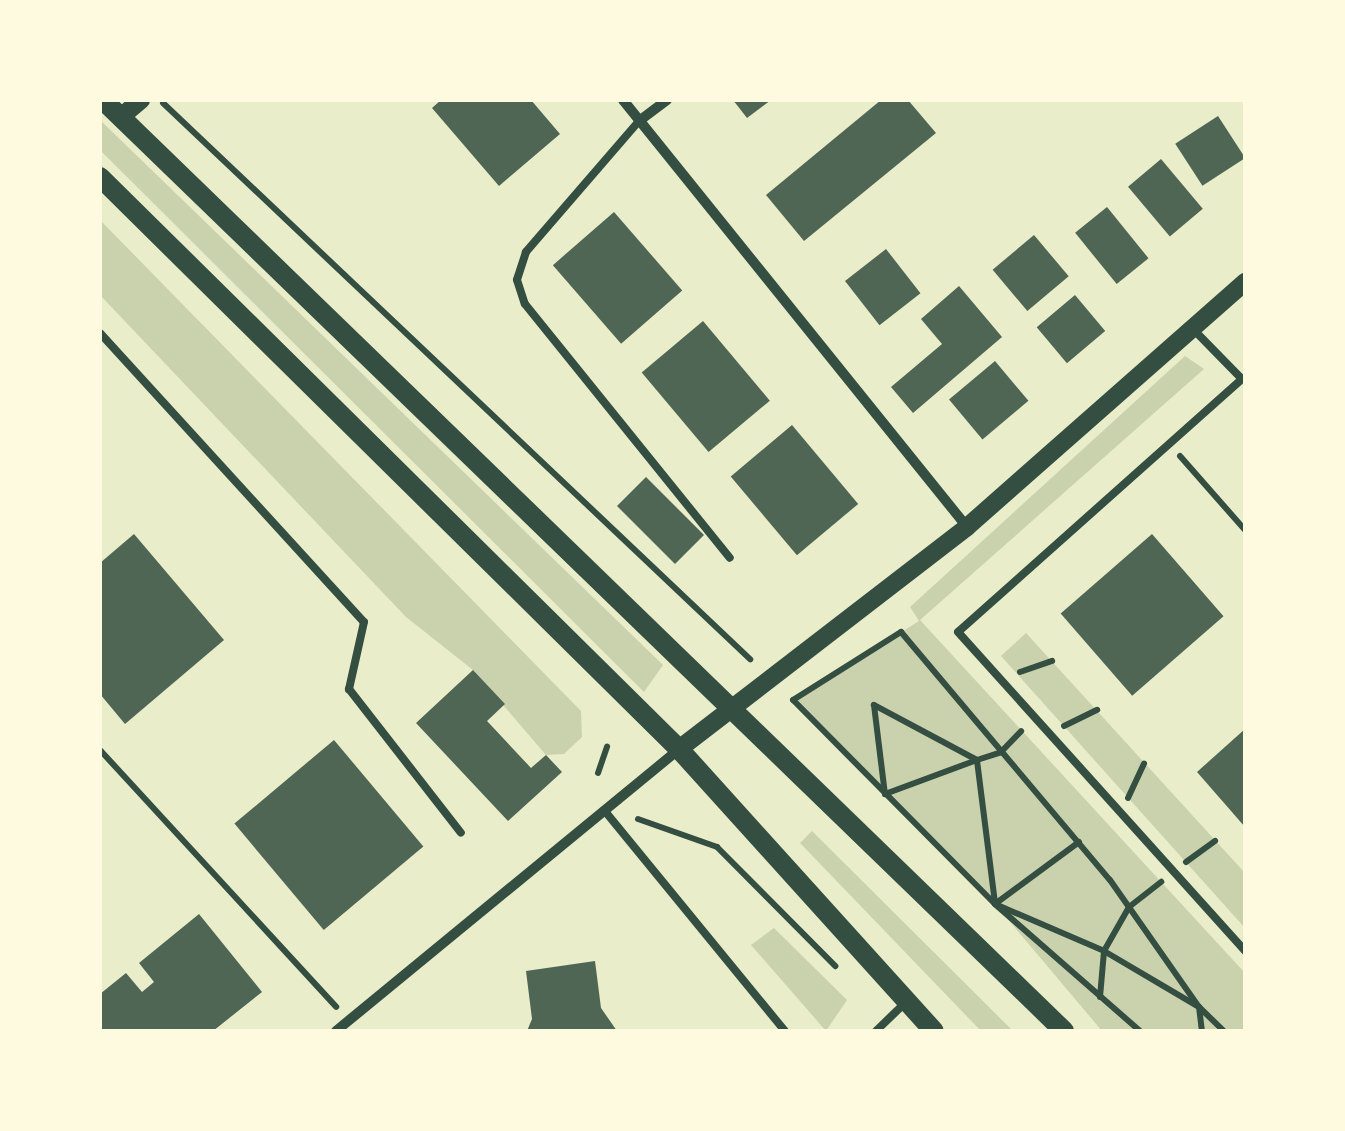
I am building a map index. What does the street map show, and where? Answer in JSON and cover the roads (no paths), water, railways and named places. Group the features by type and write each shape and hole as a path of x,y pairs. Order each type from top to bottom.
{"main road":[{"path":"102,100 733,705 1064,1031"},
{"path":"100,177 679,749 934,1031"}],"street":[{"path":"122,116 141,100"},
{"path":"623,100 967,527"},
{"path":"640,120 667,100"},
{"path":"336,1031 733,705 967,527 1245,282"}],"lane":[{"path":"640,120 526,252 517,280 525,304 730,558"},
{"path":"1192,328 1244,377 958,632 1245,951"},
{"path":"100,333 364,622 348,689 461,833"},
{"path":"604,810 784,1031"},
{"path":"876,1031 906,1001"}]}
